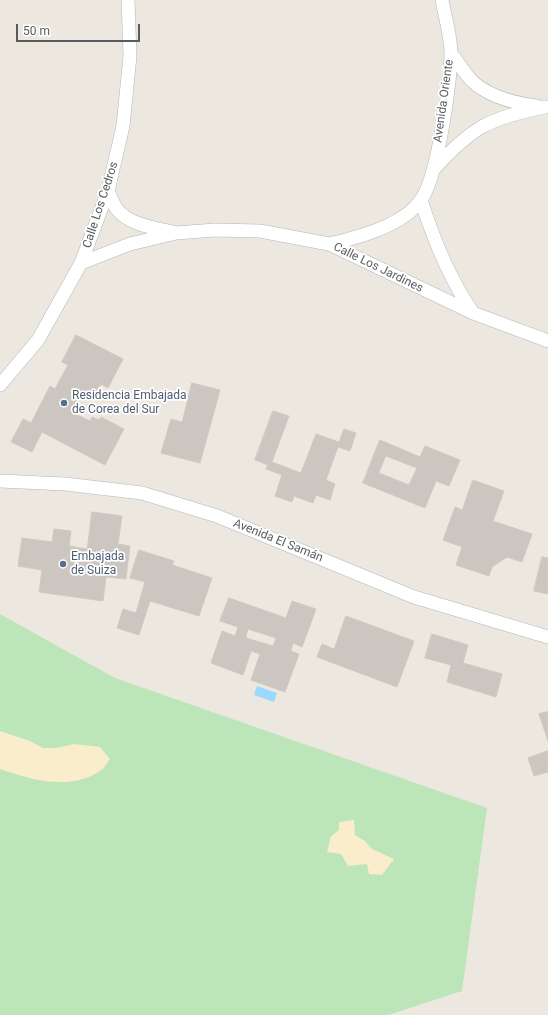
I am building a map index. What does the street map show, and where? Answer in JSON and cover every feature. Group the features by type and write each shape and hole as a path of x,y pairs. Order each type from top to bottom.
{"street":[{"name":"Calle Los Cedros","path":"0,385 38,340 80,263 108,191 123,126 130,56 128,0"},
{"name":"Avenida Oriente","path":"329,244 357,238 383,227 401,218 421,200 434,170 447,91 451,53 442,0"},
{"path":"451,53 471,80 486,91 507,100 546,107"},
{"path":"434,170 468,135 482,126 510,114 546,107"},
{"name":"Calle Los Jardines","path":"108,191 117,209 127,217 137,223 176,233"},
{"path":"421,200 442,260 458,292 473,313"},
{"name":"Calle Los Jardines","path":"80,263 130,244 176,233 215,230 260,231 329,244 473,313 548,341"},
{"name":"Avenida El Samán","path":"0,481 65,484 142,493 217,516 414,597 548,637"}],"green space":[{"path":"0,614 115,678 487,808 462,991 388,1015 0,1015"}],"sand":[{"path":"0,731 30,741 43,748 57,748 74,744 100,747 110,759 101,770 76,781 50,782 24,777 0,769"},
{"path":"354,820 355,835 365,841 372,849 394,859 382,875 369,874 367,864 348,866 341,854 327,852 331,836 339,830 339,822"}],"water":[{"path":"257,686 277,693 274,702 254,695"}],"building":[{"path":"76,335 123,359 108,388 101,384 93,399 83,394 73,413 90,421 92,417 99,420 101,417 124,429 105,465 42,432 32,452 11,442 23,419 31,423 50,386 55,389 68,365 62,362"},
{"path":"192,383 220,390 200,463 161,453 171,419 182,422"},
{"path":"273,411 289,416 272,462 301,473 316,434 339,442 344,429 356,433 350,451 338,447 326,480 335,484 330,500 316,495 313,503 294,496 292,502 275,496 282,475 266,469 268,465 255,460"},
{"path":"380,440 420,457 425,446 460,460 449,486 436,481 425,508 363,483","holes":["386,456 417,468 409,485 379,473"]},
{"path":"473,480 504,491 493,521 532,534 522,562 507,557 492,567 489,576 456,565 462,547 443,540 455,507 462,510"},
{"path":"92,512 122,516 118,544 130,546 126,579 106,577 103,601 39,592 42,570 18,566 22,538 52,542 54,529 71,531 69,546 87,549"},
{"path":"139,550 174,561 172,565 212,578 199,616 150,601 139,635 117,628 123,609 136,613 145,582 130,578"},
{"path":"542,557 548,558 548,594 534,591"},
{"path":"229,598 286,618 292,601 316,609 302,647 293,643 291,651 299,654 285,692 251,680 260,654 251,651 243,675 211,663 222,631 235,636 238,627 220,621","holes":["248,629 276,638 273,646 246,638"]},
{"path":"346,616 414,641 397,687 317,657 322,644 334,649"},
{"path":"432,634 468,645 463,663 502,674 496,697 447,682 451,665 425,658"},
{"path":"548,712 548,741 539,714"},
{"path":"548,751 548,772 534,776 528,758"}],"place":[{"name":"Residencia Embajada de Corea del Sur","path":"64,403"},
{"name":"Embajada de Suiza","path":"63,564"}]}
